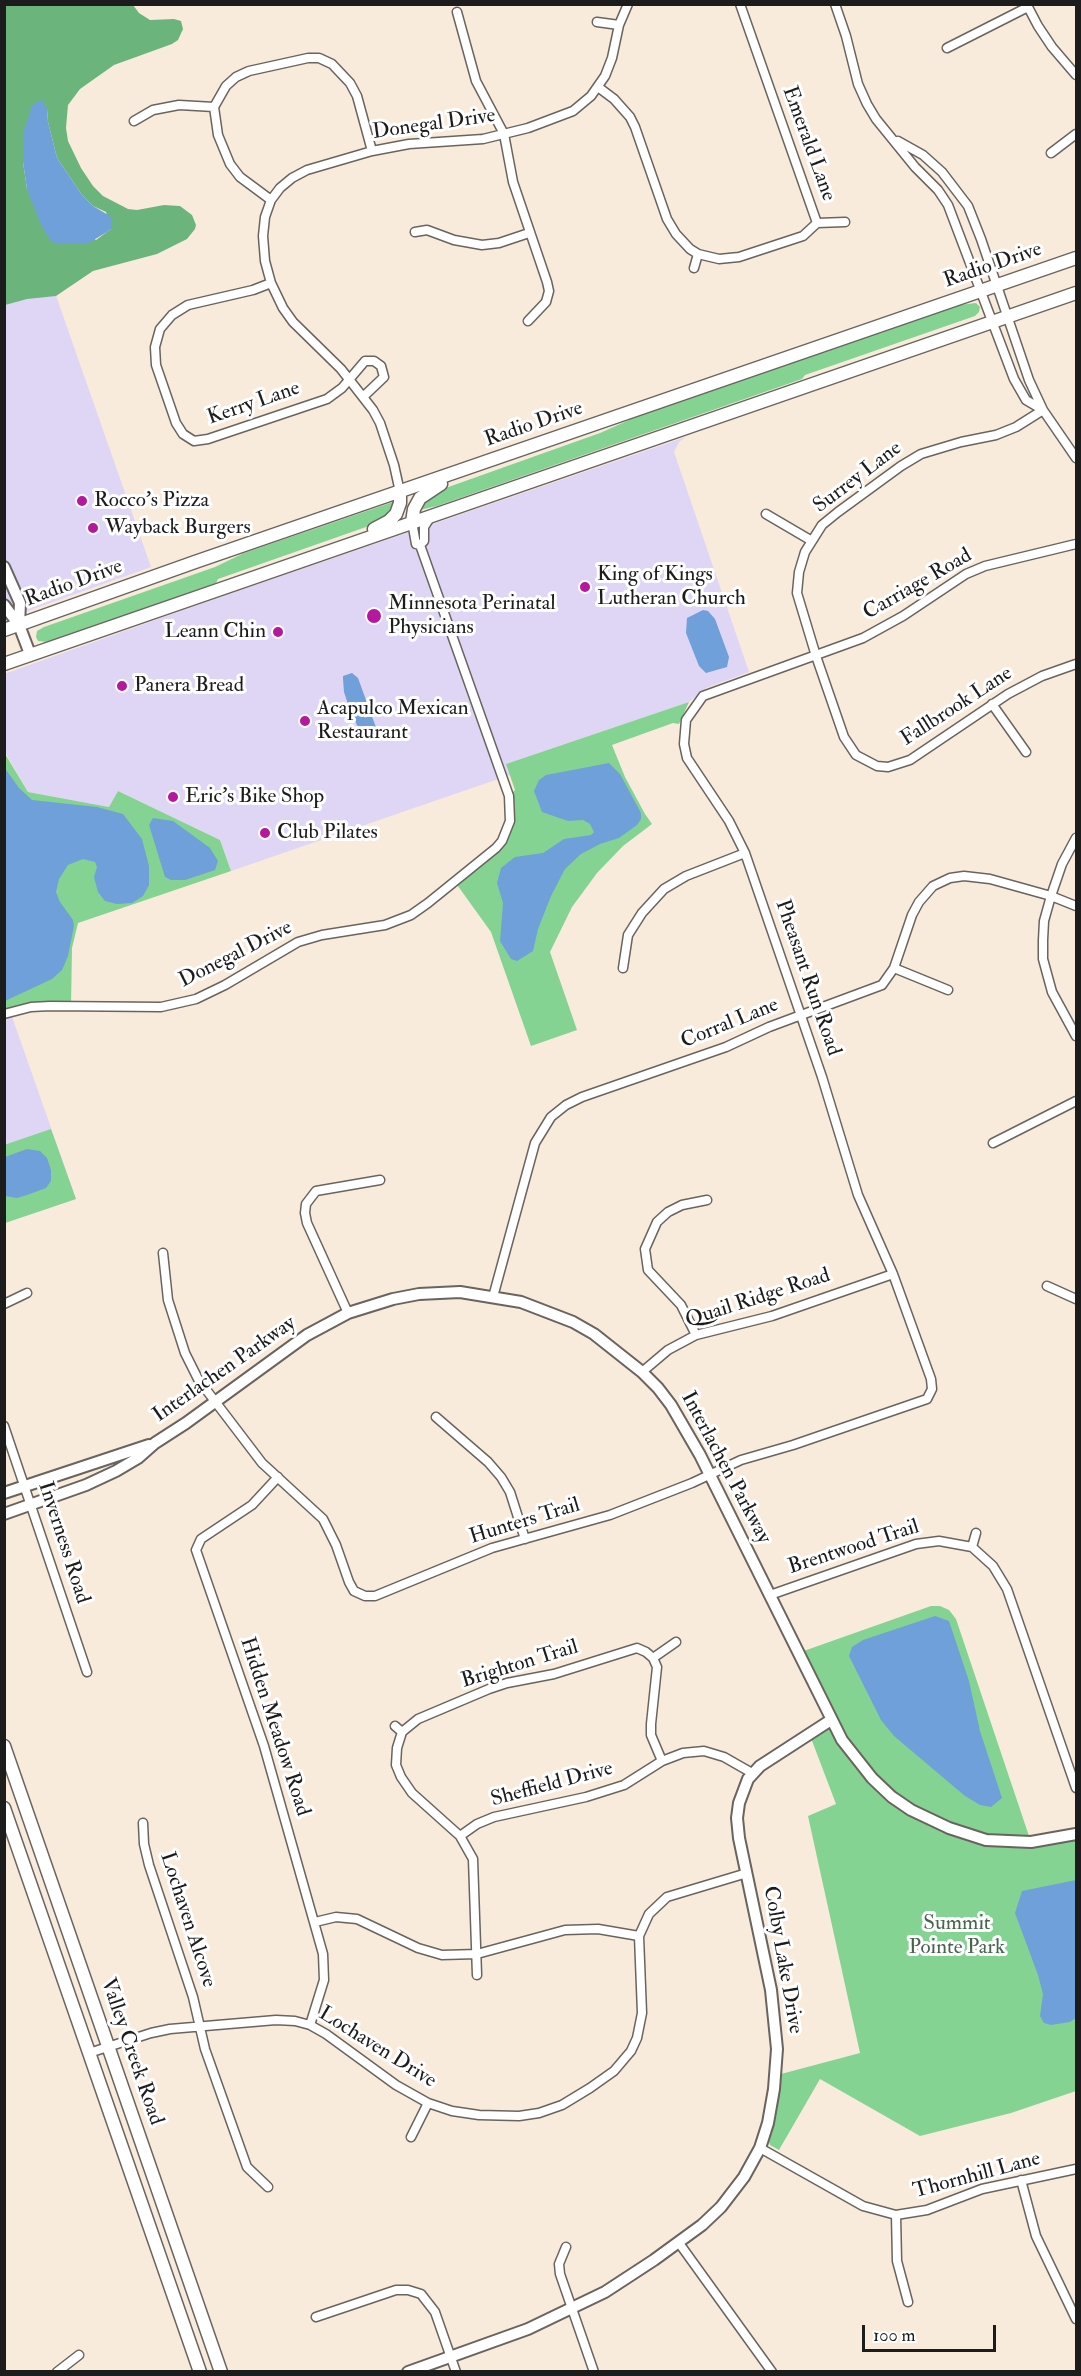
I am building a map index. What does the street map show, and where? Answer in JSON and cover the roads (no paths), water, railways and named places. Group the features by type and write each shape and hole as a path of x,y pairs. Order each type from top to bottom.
{"main road":[{"name":"Radio Drive","path":"4,630 1077,258"},
{"path":"4,663 1077,293"},
{"path":"412,522 414,507 421,496 471,467"},
{"path":"340,547 390,520 399,508 400,492"},
{"name":"Valley Creek Road","path":"4,1746 222,2372"},
{"name":"Valley Creek Road","path":"4,1808 200,2372"}],"street":[{"name":"Donegal Drive","path":"400,492 380,423 364,396 293,321 283,308 271,283 265,261 263,236 265,217 272,200 280,188 307,170 372,151 409,144 483,139 573,111 598,87 612,58 619,25 628,4"},
{"name":"Emerald Lane","path":"698,254 719,259 739,257 803,236 817,223 740,4"},
{"path":"835,4 858,84 876,119 915,167 938,190 948,205 1020,392 1026,400 1043,410"},
{"path":"947,48 1027,6 1052,47 1077,75"},
{"path":"457,12 476,81 504,134 513,182 549,291 546,302 528,321"},
{"path":"597,22 619,25"},
{"path":"272,200 240,177 230,164 218,135 214,107 226,86 236,77 249,71 296,59 319,58 332,64 350,83 357,96 372,151"},
{"path":"598,87 614,99 630,117 667,219 683,243 698,254 694,268"},
{"path":"134,121 153,110 179,105 214,107"},
{"path":"1051,153 1077,134"},
{"path":"892,137 923,155 959,192 976,225 1026,372 1043,410 1077,458"},
{"path":"817,223 845,222"},
{"path":"415,232 427,230 454,240 482,245 499,243 529,233"},
{"name":"Kerry Lane","path":"271,283 253,290 188,305 172,315 160,329 155,346 156,365 176,423 183,434 194,441 208,439 327,399 350,379"},
{"path":"350,379 355,370 365,362 374,361 381,366 384,377 364,396"},
{"name":"Surrey Lane","path":"816,656 797,592 799,572 805,552 822,525 911,460 961,441 996,435 1016,427 1043,410"},
{"path":"766,513 812,541"},
{"path":"420,545 424,541 424,527 432,515"},
{"name":"Donegal Drive","path":"4,1014 31,1007 50,1006 161,1007 196,999 225,985 298,942 322,935 385,925 411,915 502,841 510,821 509,796 420,545 416,544 412,522"},
{"name":"Carriage Road","path":"816,656 882,628 966,574 985,566 1077,544"},
{"path":"4,567 20,603 19,625"},
{"path":"4,605 19,625 30,654"},
{"name":"Fallbrook Lane","path":"816,656 848,746 856,755 877,766 888,767 910,760 992,704 1042,676 1077,664"},
{"name":"Pheasant Run Road","path":"816,656 701,698 686,720 684,744 687,758 729,821 745,853 822,1077 855,1186 893,1274 933,1384 930,1395"},
{"path":"992,704 1026,752"},
{"path":"1076,1034 1052,992 1044,959 1044,921 1062,864 1077,838"},
{"path":"623,968 628,935 642,913 664,889 686,876 745,853"},
{"name":"Corral Lane","path":"493,1297 535,1143 542,1128 552,1117 582,1097 726,1047 801,1015 882,986 894,968 918,902 933,886 950,878 964,876 990,879 1051,896 1077,906"},
{"path":"894,968 948,990"},
{"path":"993,1143 1077,1101"},
{"path":"348,1313 307,1223 306,1204 316,1191 380,1180"},
{"path":"696,1335 681,1305 648,1270 645,1249 657,1222 668,1212 687,1203 706,1200"},
{"name":"Hunters Trail","path":"163,1253 168,1300 185,1353 198,1378 251,1450 323,1519 336,1545 349,1582 354,1591 365,1596 375,1596 461,1560 610,1515 651,1500 741,1460 922,1402 930,1395"},
{"name":"Quail Ridge Road","path":"642,1372 668,1350 696,1335 772,1316 893,1274"},
{"path":"1047,1286 1077,1299"},
{"name":"Interlachen Parkway","path":"4,1514 116,1471 138,1458 155,1443 307,1335 348,1313 419,1294 460,1292 521,1302 573,1322 602,1340 642,1372 671,1405 709,1474 831,1720 842,1740 872,1779 902,1804 931,1820 986,1840 1031,1842 1077,1834"},
{"path":"4,1304 27,1293"},
{"path":"436,1417 488,1462 501,1477 510,1492 525,1539"},
{"name":"Inverness Road","path":"4,1426 87,1672"},
{"name":"Interlachen Parkway","path":"4,1493 155,1443"},
{"name":"Hidden Meadow Road","path":"278,1477 252,1505 201,1539 196,1550 264,1746 315,1922 325,1966 321,1995 310,2025"},
{"path":"976,1533 972,1547 993,1566 1007,1589 1077,1788"},
{"name":"Brentwood Trail","path":"770,1595 916,1544 939,1541 972,1547"},
{"path":"662,1761 651,1735 657,1678 657,1667 653,1658 676,1642"},
{"name":"Brighton Trail","path":"477,1975 475,1872 467,1846 460,1836 412,1793 401,1777 396,1765 399,1729 507,1683 554,1674 637,1648 653,1658"},
{"name":"Colby Lake Drive","path":"408,2372 517,2333 572,2309 621,2282 679,2243 721,2207 744,2176 760,2148 772,2100 776,2068 776,2029 771,1990 737,1818 741,1794 752,1773 767,1760 831,1720"},
{"name":"Sheffield Drive","path":"460,1836 477,1824 494,1817 586,1797 624,1785 662,1761 683,1753 704,1751 724,1757 752,1773"},
{"name":"Lochaven Alcove","path":"143,1823 144,1844 149,1865 193,1997 199,2027 238,2145 247,2167 268,2187"},
{"name":"Lochaven Drive","path":"89,2053 151,2032 276,2020 310,2025 396,2085 429,2103 452,2111 500,2117 539,2113 575,2098 614,2071 631,2051 642,2013 639,1936 648,1914 667,1897 747,1873"},
{"path":"315,1922 345,1917 367,1923 429,1952 458,1956 477,1954 565,1930 598,1929 639,1936"},
{"path":"411,2137 429,2103"},
{"name":"Thornhill Lane","path":"760,2148 863,2206 896,2215 927,2210 982,2189 1077,2169"},
{"path":"1021,2180 1036,2236 1077,2319"},
{"path":"896,2215 897,2261 908,2302"},
{"path":"679,2243 772,2372"},
{"path":"566,2247 559,2264 594,2372"},
{"path":"316,2317 396,2290 408,2290 421,2294 429,2301 435,2312 456,2372"},
{"path":"57,2372 79,2355"}],"water":[{"path":"42,100 47,109 57,158 82,195 93,206 110,216 112,221 111,229 87,244 58,244 51,241 41,225 27,189 23,162 23,134 32,105"},
{"path":"703,610 708,611 715,619 729,657 727,667 706,673 699,666 686,633 687,618"},
{"path":"352,673 358,678 378,733 375,739 361,733 351,713 344,692 343,676"},
{"path":"609,763 620,774 641,813 641,819 637,825 619,838 600,844 581,854 565,869 538,929 533,951 517,961 511,959 500,941 503,903 497,883 501,868 515,857 543,853 564,839 591,835 594,832 590,824 583,820 568,821 542,812 534,791 539,780 546,775"},
{"path":"4,767 19,788 32,800 97,807 123,814 142,839 149,866 149,885 143,896 132,903 117,904 105,901 98,892 94,877 97,867 95,862 83,859 68,865 59,879 56,892 73,920 74,926 68,956 62,970 52,979 5,1001"},
{"path":"153,818 173,821 210,848 218,861 215,870 185,880 171,880 165,877 149,825"},
{"path":"27,1149 40,1151 47,1158 51,1170 51,1181 46,1188 27,1195 17,1198 5,1196 5,1157"},
{"path":"935,1616 949,1621 969,1681 980,1731 1002,1798 991,1807 980,1805 965,1796 894,1736 881,1720 849,1656 852,1647 863,1640"},
{"path":"1076,1880 1076,2018 1070,2022 1051,2025 1044,2023 1040,2016 1043,1994 1015,1913 1022,1891"}],"place":[{"name":"Rocco's Pizza","path":"82,501"},
{"name":"Wayback Burgers","path":"93,528"},
{"name":"King of Kings Lutheran Church","path":"585,587"},
{"name":"Minnesota Perinatal Physicians","path":"374,616"},
{"name":"Leann Chin","path":"278,632"},
{"name":"Panera Bread","path":"122,686"},
{"name":"Acapulco Mexican Restaurant","path":"305,721"},
{"name":"Eric's Bike Shop","path":"173,797"},
{"name":"Club Pilates","path":"265,833"}],"park label":[{"name":"Summit Pointe Park","path":"957,1936"}]}
